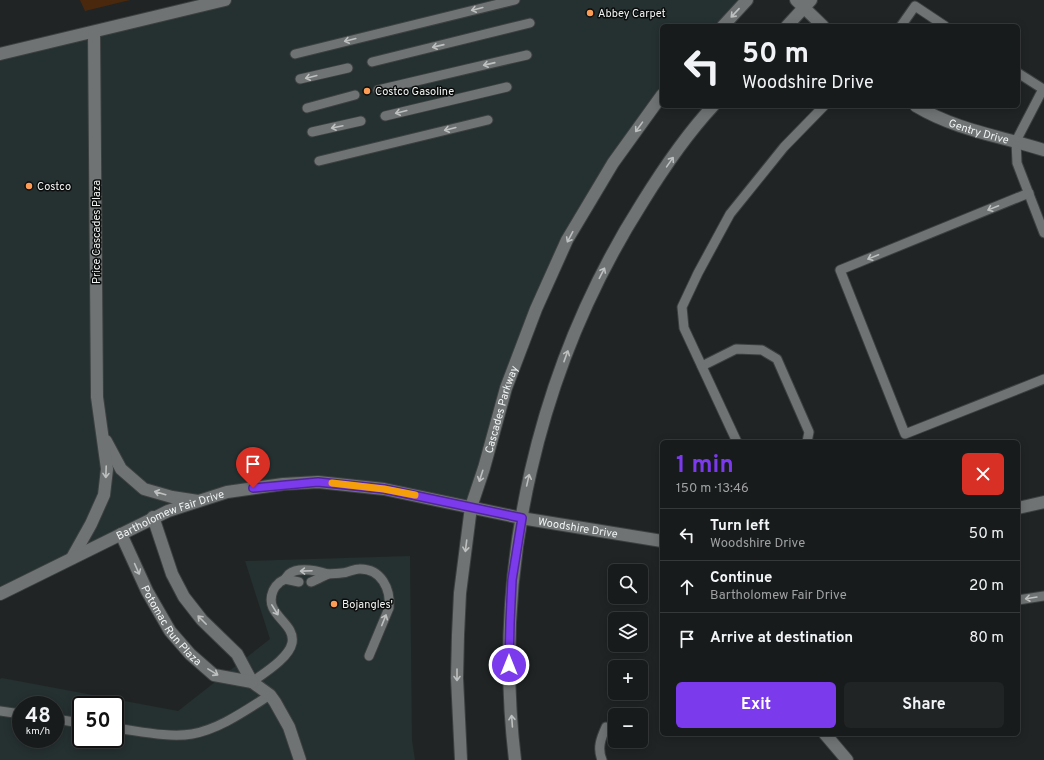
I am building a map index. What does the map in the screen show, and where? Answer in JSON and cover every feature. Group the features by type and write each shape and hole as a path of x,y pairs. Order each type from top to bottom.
{"street":[{"path":"0,54 225,0"},
{"path":"725,24 747,0"},
{"path":"789,24 804,3 821,24"},
{"name":"Price Cascades Plaza","path":"72,558 91,524 104,495 107,469 96,397 94,32"},
{"name":"Cascades Parkway","path":"461,760 457,678 460,593 471,507 483,471 506,388 536,309 564,247 613,163 660,98"},
{"path":"515,760 511,707 510,623 512,580 524,496 545,414 574,334 610,257 654,184 678,149 711,108"},
{"name":"Gentry Drive","path":"920,108 934,116 961,127 1044,150"},
{"name":"Price Cascades Plaza","path":"102,433 121,470 144,489 172,497 198,501"},
{"name":"Bartholomew Fair Drive","path":"0,594 153,518 227,492 318,482 384,489 471,507"},
{"path":"1020,508 1044,502"},
{"name":"Woodshire Drive","path":"471,507 522,518 660,541"},
{"name":"Potomac Run Plaza","path":"153,518 172,574 184,597 202,620 237,654 252,682"},
{"name":"Potomac Run Plaza","path":"121,534 147,591 170,631 190,654 214,675 252,682 270,695 282,712 289,727 300,760"},
{"path":"827,736 847,760"}],"lane":[{"path":"295,54 514,0"},
{"path":"902,24 915,6 943,24"},
{"path":"372,62 530,23"},
{"path":"378,90 527,55"},
{"path":"300,79 348,68"},
{"path":"1020,74 1043,90 1016,141 1017,163 1044,233"},
{"path":"385,116 507,87"},
{"path":"307,108 355,95"},
{"path":"736,440 684,328 682,307 698,273 730,214 784,147 822,108"},
{"path":"318,161 488,120"},
{"path":"312,132 361,121"},
{"path":"1029,193 840,270 905,434 1044,379"},
{"path":"702,366 736,349 762,350 777,359 809,432 807,440"},
{"path":"311,582 328,574 363,569 380,576 387,586 390,599 389,608 369,656"},
{"path":"252,682 280,660 292,644 290,630 275,612 271,604 275,587 294,571 310,570 328,574"},
{"path":"285,579 299,582"},
{"path":"1020,600 1044,596"},
{"path":"124,729 161,734 191,734 212,729 270,695"},
{"path":"0,711 12,713"},
{"path":"602,760 599,753 600,739 606,727"}],"shaded area":[{"path":"80,0 130,0 85,11"},
{"path":"225,0 747,0 725,24 660,24 660,98 613,163 536,309 471,507 318,482 198,501 0,594 0,54"},
{"path":"410,556 412,740 415,760 0,760 0,679 2,678 98,696 72,696 72,748 124,748 124,701 178,711 270,639 245,561"}],"slow traffic":[{"path":"332,483 384,489 415,495"}],"place":[{"name":"Abbey Carpet","path":"590,13"},
{"name":"Costco Gasoline","path":"367,91"},
{"name":"Costco","path":"29,186"},
{"name":"Bojangles'","path":"334,604"}],"route":[{"path":"253,488 283,484 318,482 384,489 522,518 512,580 509,665"}]}
